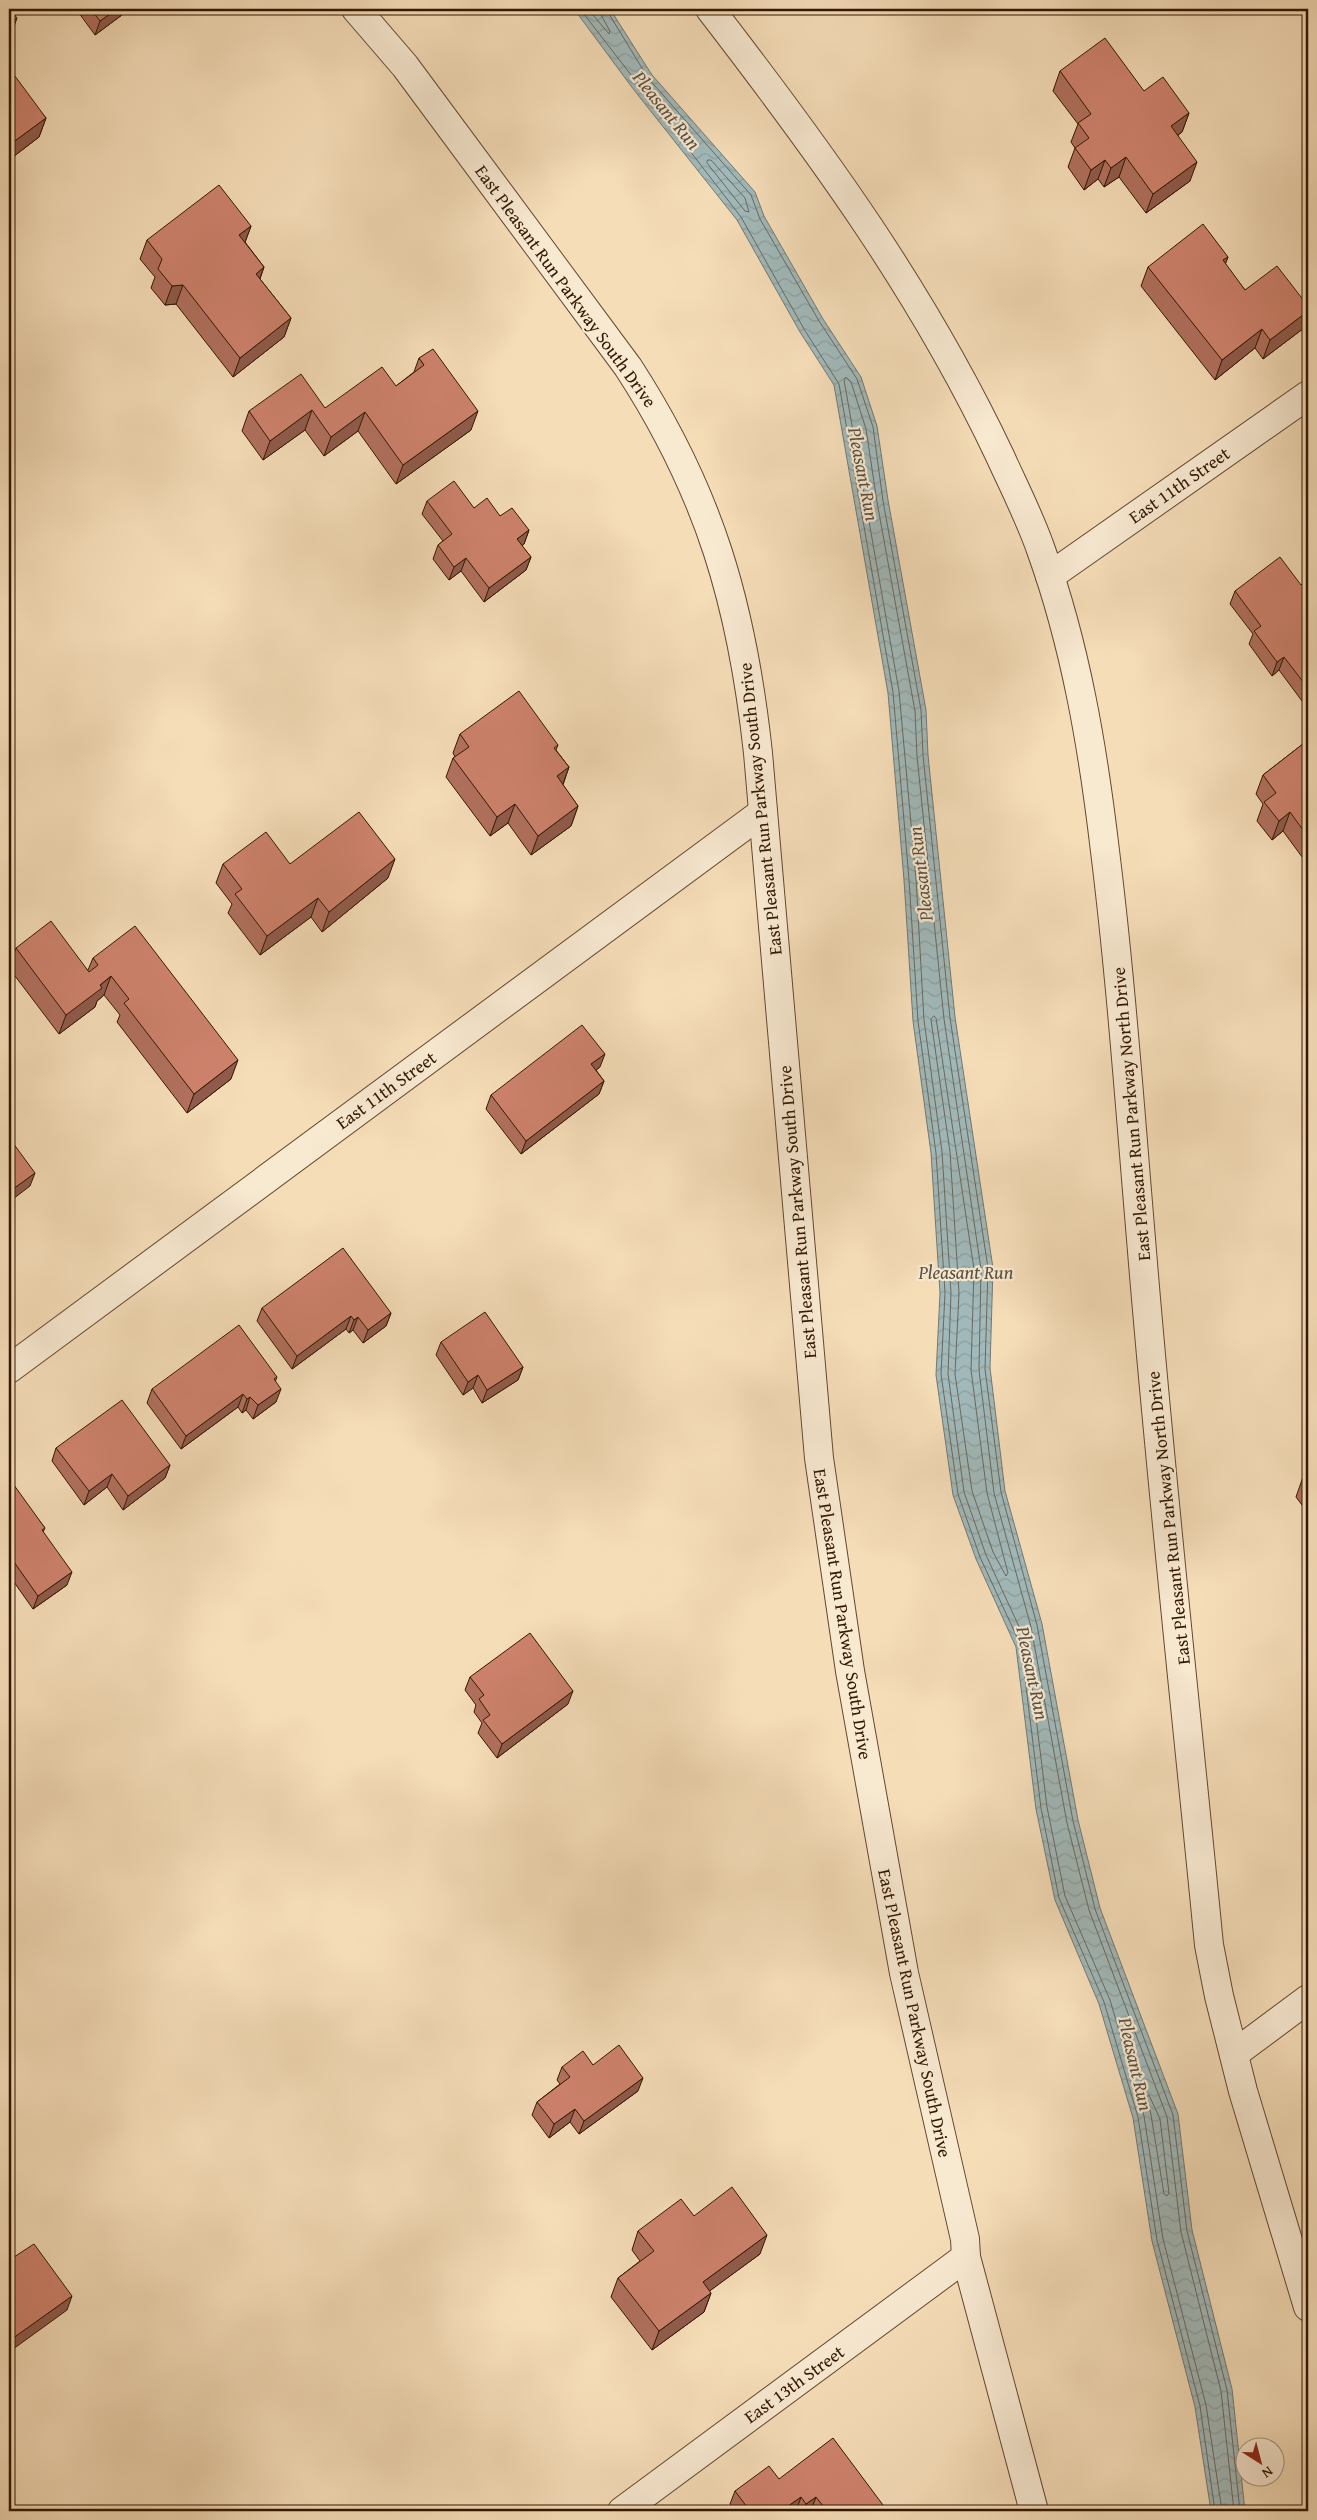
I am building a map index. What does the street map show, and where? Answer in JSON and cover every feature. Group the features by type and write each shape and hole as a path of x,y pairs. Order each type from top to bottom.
{"street":[{"name":"East Pleasant Run Parkway South Drive","path":"356,9 405,66 628,366 677,451 715,540 736,614 754,713 819,1458 835,1574 876,1823 904,1973 965,2239 966,2257 1034,2511"},
{"name":"East Pleasant Run Parkway North Drive","path":"710,9 825,160 910,290 994,443 1028,518 1050,576 1072,649 1083,704 1113,898 1141,1245 1209,1944 1234,2054 1308,2307"},
{"name":"East 11th Street","path":"1050,576 1308,395"},
{"name":"East 11th Street","path":"9,1369 763,812"},
{"path":"1234,2054 1308,1999"},
{"name":"East 13th Street","path":"622,2511 966,2257"}],"water":[{"name":"Pleasant Run","path":"574,9 610,9 652,75 755,192 764,216 823,319 861,377 877,426 888,500 926,710 928,755 955,1017 993,1268 990,1368 1005,1491 1042,1624 1078,1820 1100,1908 1178,2114 1192,2230 1232,2389 1237,2438 1234,2438 1234,2488 1243,2488 1245,2511 1211,2511 1195,2407 1152,2241 1133,2118 1099,2004 1055,1900 1036,1809 1016,1647 976,1559 953,1495 936,1375 940,1293 931,1153 913,1021 904,880 888,693 834,385 800,332 737,220 634,90"}],"building":[{"path":"9,9 17,18 9,25"},
{"path":"91,9 117,9 100,21"},
{"path":"1105,38 1144,91 1163,77 1189,113 1171,126 1197,162 1153,194 1126,157 1111,168 1105,160 1091,170 1075,148 1089,138 1078,123 1091,114 1060,71"},
{"path":"9,40 14,47 9,51"},
{"path":"12,72 46,118 12,143 9,140 9,75"},
{"path":"219,185 251,226 239,235 264,267 256,274 291,318 240,358 183,285 172,286 158,269 162,259 147,240"},
{"path":"1203,224 1228,257 1223,260 1245,290 1277,266 1308,306 1308,311 1270,340 1262,329 1222,360 1148,267"},
{"path":"433,349 478,411 403,465 365,412 331,437 312,410 270,441 249,411 301,374 325,408 382,367 396,386 424,365 419,358"},
{"path":"454,481 474,508 487,498 500,516 512,508 529,530 517,539 531,557 489,588 466,558 454,567 438,545 452,534 427,501"},
{"path":"1280,557 1301,585 1308,579 1307,687 1284,657 1277,662 1254,631 1261,626 1235,591"},
{"path":"519,691 558,745 554,748 569,767 557,776 578,806 538,836 515,804 497,817 453,758 469,747 460,734"},
{"path":"1308,740 1308,837 1290,812 1279,821 1264,802 1276,793 1263,775"},
{"path":"359,812 395,859 329,912 318,898 267,936 235,894 242,889 223,864 266,832 290,864"},
{"path":"51,921 89,972 98,965 93,958 135,926 238,1060 194,1094 124,1003 129,999 111,976 100,985 102,988 66,1015 16,948"},
{"path":"582,1025 605,1054 591,1064 604,1081 526,1141 491,1095"},
{"path":"13,1143 35,1173 9,1192 9,1146"},
{"path":"343,1248 391,1313 368,1330 358,1317 354,1320 351,1316 297,1356 262,1308"},
{"path":"485,1312 523,1367 487,1390 478,1375 468,1382 441,1342"},
{"path":"239,1325 277,1377 274,1379 281,1389 258,1405 250,1397 247,1399 243,1394 186,1436 152,1389"},
{"path":"122,1400 170,1465 128,1496 112,1474 89,1491 56,1448"},
{"path":"1308,1473 1308,1484 1303,1477"},
{"path":"11,1481 45,1528 42,1530 72,1572 38,1596 9,1555 9,1483"},
{"path":"530,1633 573,1691 502,1744 483,1720 490,1715 479,1699 484,1695 470,1677"},
{"path":"619,2045 643,2078 584,2121 575,2109 554,2124 537,2102 570,2077 562,2067 583,2051 593,2065"},
{"path":"732,2187 767,2235 703,2282 711,2293 659,2331 618,2278 654,2251 638,2231 681,2199 694,2216"},
{"path":"34,2244 72,2296 9,2341 9,2250 14,2257"},
{"path":"833,2438 883,2505 875,2511 827,2511 816,2497 806,2504 801,2497 781,2511 750,2511 735,2491 769,2466 779,2479"}]}
